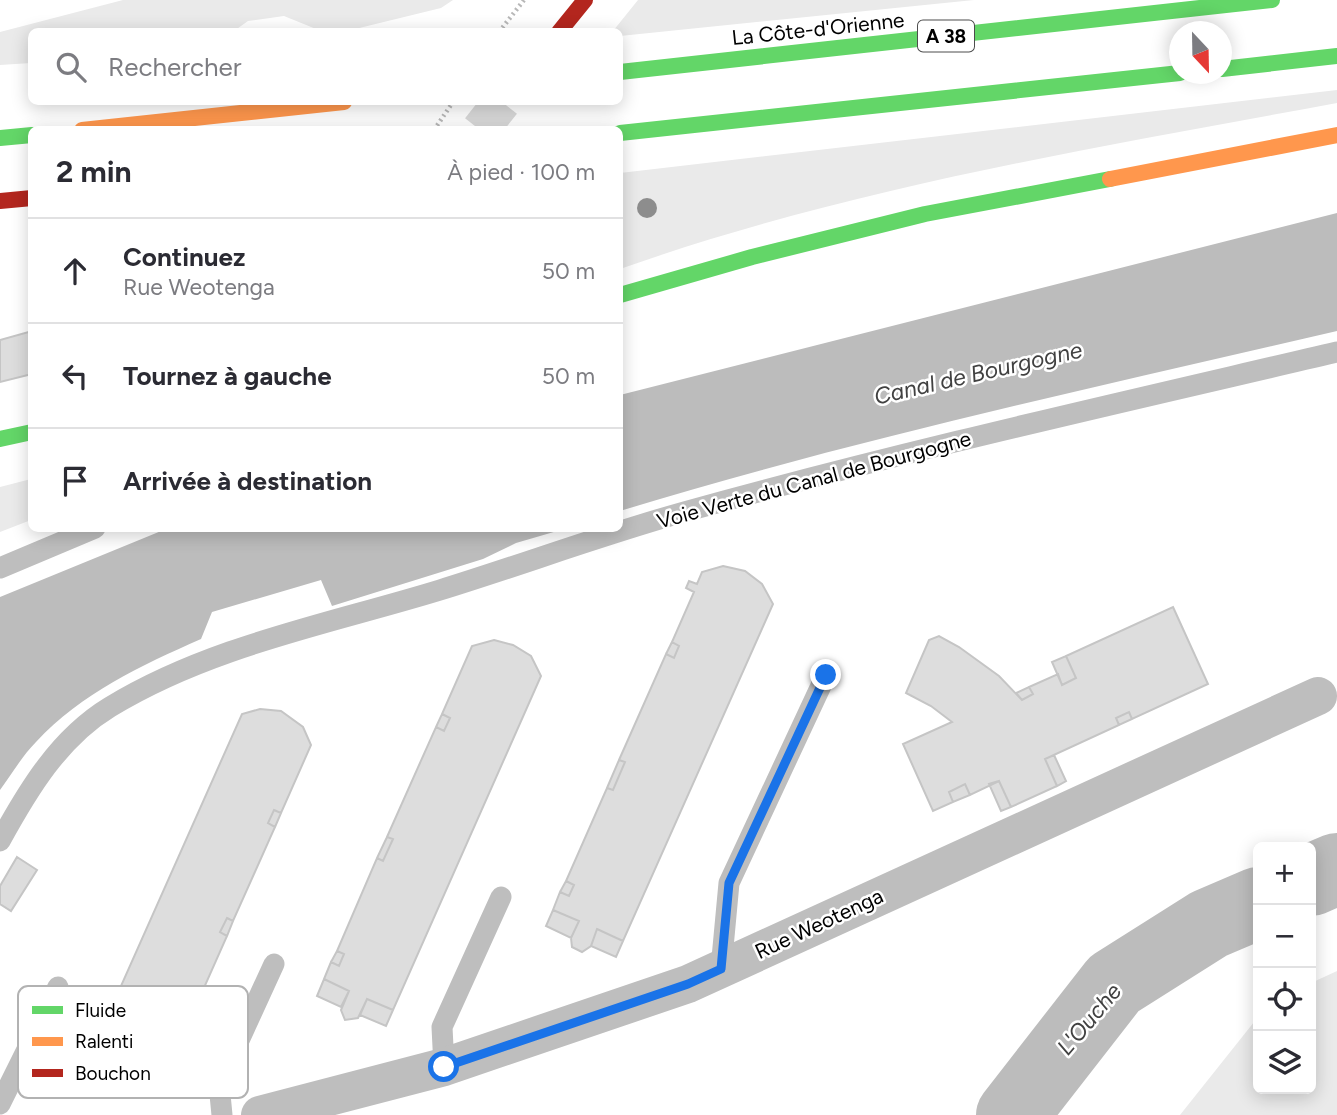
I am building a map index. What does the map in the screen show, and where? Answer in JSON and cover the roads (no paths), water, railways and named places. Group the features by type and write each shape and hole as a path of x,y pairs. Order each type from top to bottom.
{"main road":[{"path":"562,28 585,0"},
{"name":"La Côte-d'Orienne","path":"623,72 1272,0"},
{"path":"1232,68 1337,56"},
{"path":"623,133 1169,74"},
{"path":"119,126 316,105"},
{"path":"0,138 28,135"},
{"path":"623,294 752,257 925,214 1337,135"},
{"path":"0,201 28,198"},
{"path":"0,439 28,433"}],"street":[{"name":"Rue Weotenga","path":"260,1115 444,1067 688,984 1318,696"}],"lane":[{"name":"Voie Verte du Canal de Bourgogne","path":"0,841 34,779 77,733 107,708 219,655 730,500 882,458 1337,352"},
{"path":"0,568 86,532"},
{"path":"721,969 729,883 826,675"},
{"path":"444,1067 442,1027 501,897"},
{"path":"248,1021 274,964"},
{"path":"0,1104 18,1068"}],"water":[{"name":"Canal de Bourgogne","path":"1337,213 1337,331 887,437 623,510 623,394"},
{"path":"159,532 554,532 516,543 483,559 332,606 321,580 212,612 201,639 113,682 73,709 26,753 0,790 0,597"}],"waterway":[{"name":"L'Ouche","path":"1316,878 1337,869"},
{"name":"L'Ouche","path":"1012,1115 1114,984 1209,924 1253,905"}],"tunnel":[{"path":"483,126 500,105"}]}
